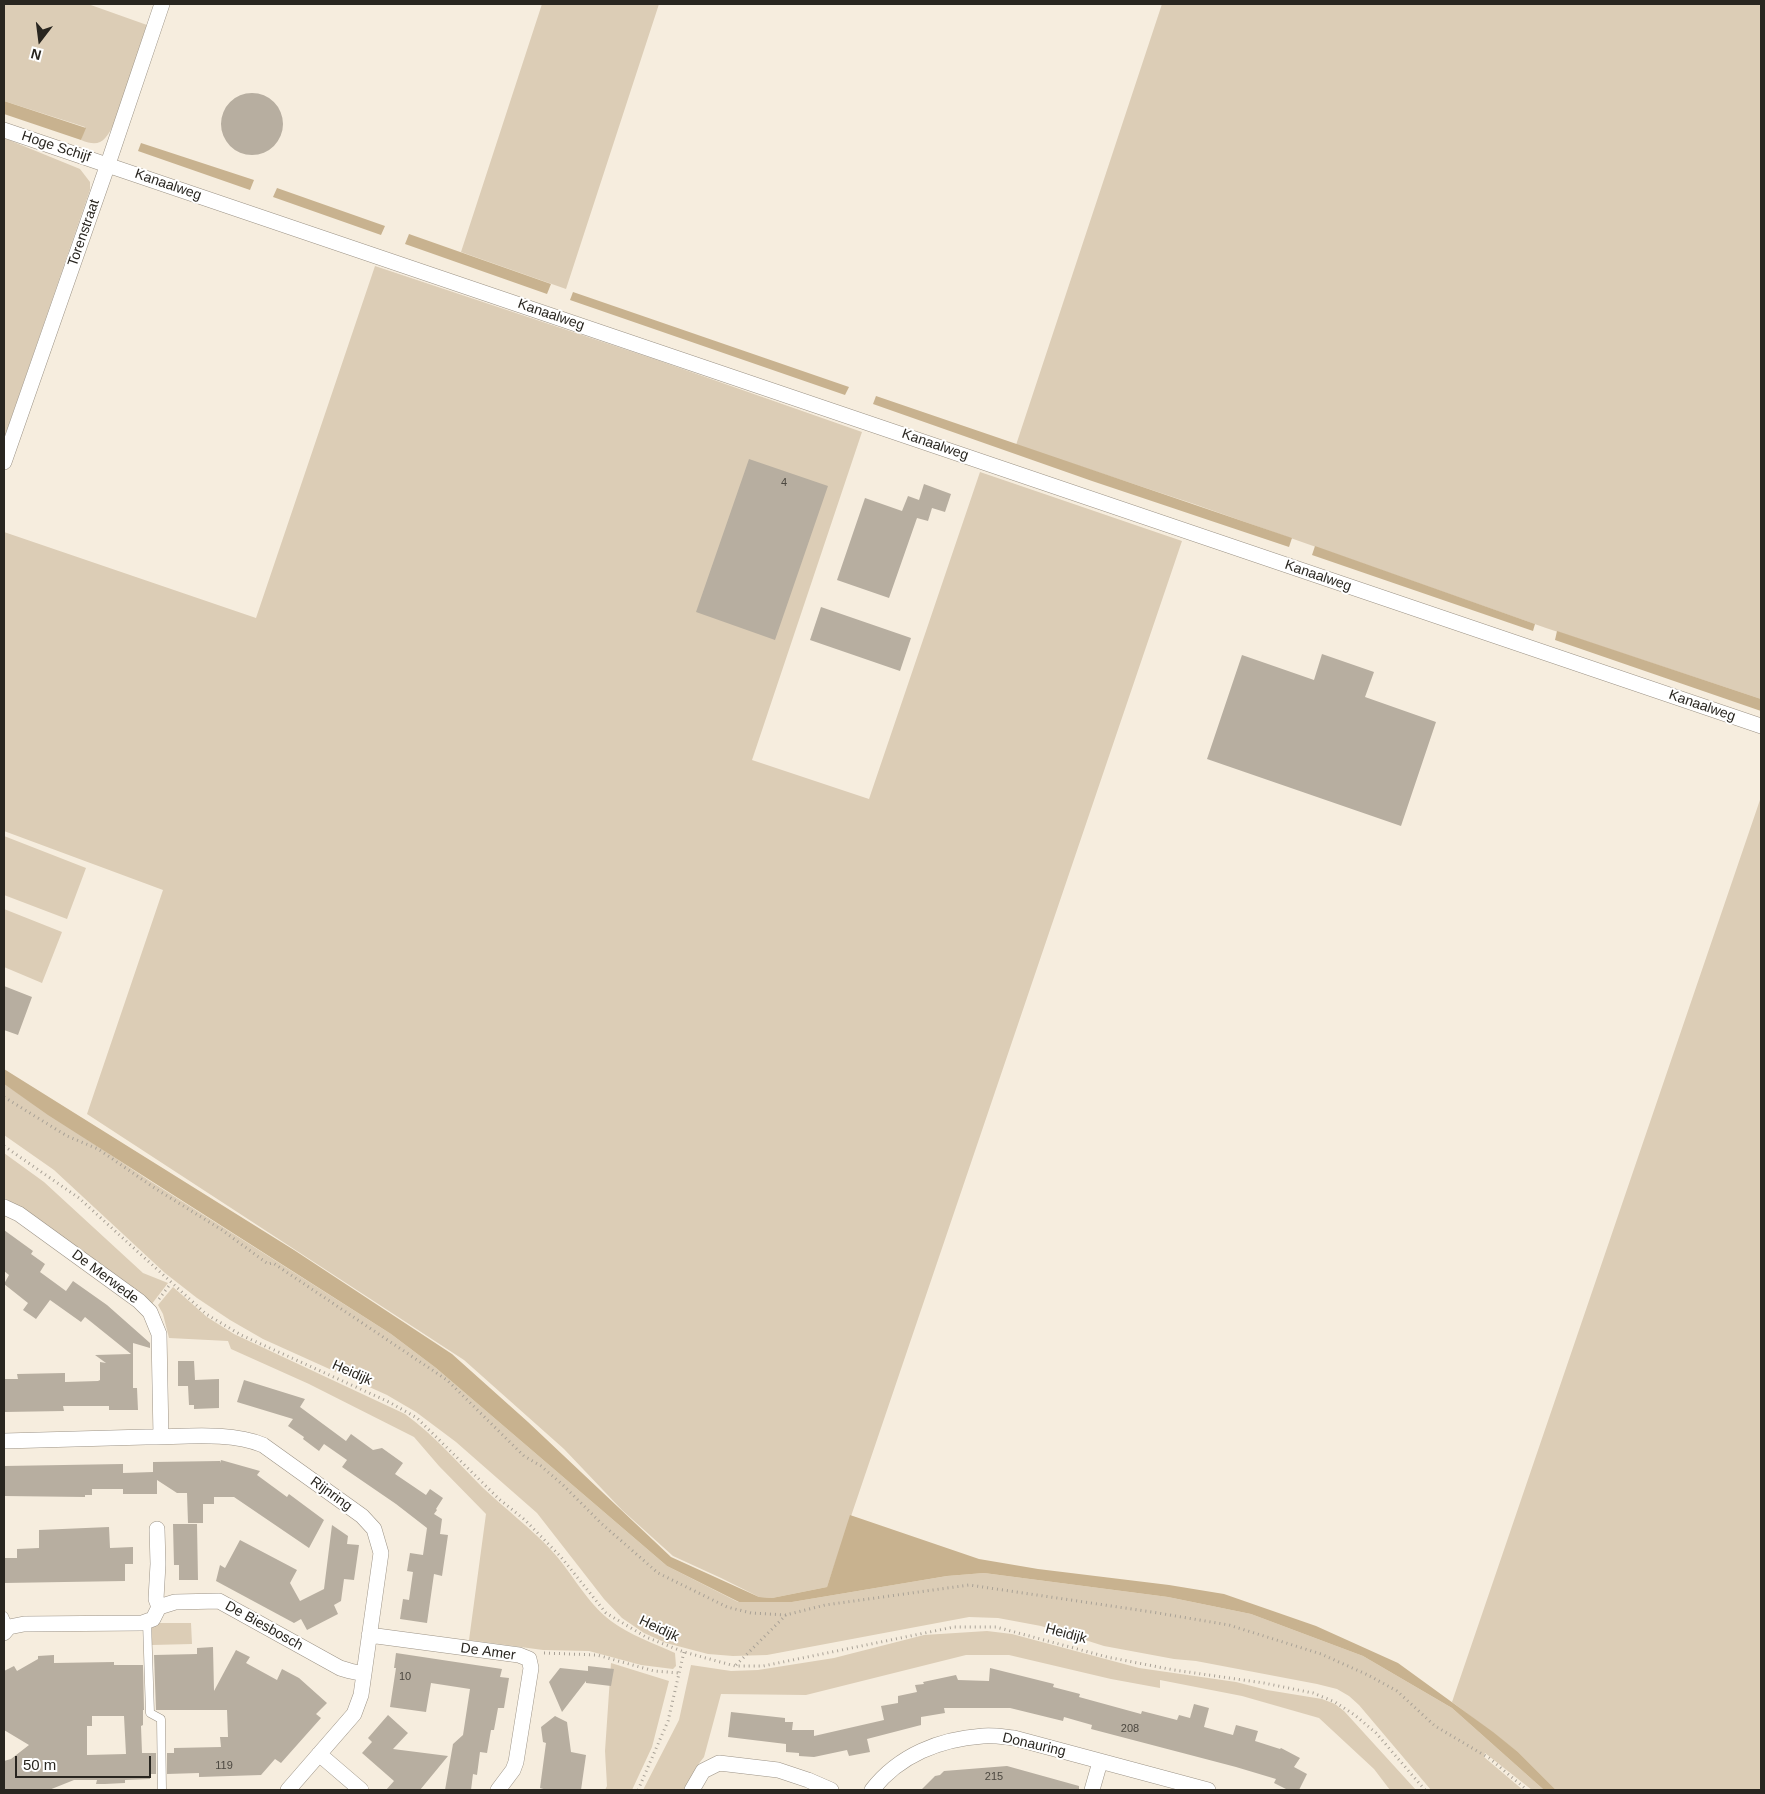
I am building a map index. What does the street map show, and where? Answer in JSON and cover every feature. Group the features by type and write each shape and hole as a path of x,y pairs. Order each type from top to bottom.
{"street":[{"name":"Torenstraat","path":"4,462 162,4"},
{"name":"Hoge Schijf","path":"4,130 108,164"},
{"name":"Kanaalweg","path":"108,164 1761,726"},
{"name":"De Merwede","path":"4,1206 19,1214 139,1301 150,1312 159,1334 161,1437"},
{"name":"Rijnring","path":"4,1441 161,1437 236,1437 249,1440 264,1446 362,1516 374,1529 381,1553 364,1674 354,1714 288,1790"},
{"path":"6,1625 142,1624 153,1619 159,1607 156,1598 158,1564 157,1529"},
{"name":"De Biesbosch","path":"159,1607 174,1602 219,1601 340,1668 364,1674"},
{"name":"De Amer","path":"369,1635 519,1655 529,1659 531,1668 516,1762 513,1770 498,1790"},
{"name":"Donauring","path":"872,1790 881,1778 918,1751 948,1740 986,1735 1014,1738 1208,1790"},
{"path":"319,1754 360,1790"},
{"path":"1092,1790 1100,1762"},
{"path":"692,1790 703,1771 719,1763 778,1770 831,1790"}],"lane":[{"path":"146,1622 150,1713 161,1719 162,1790"}],"path":[{"path":"4,1097 67,1136 98,1149 156,1189 222,1230 268,1264 273,1263 447,1380 524,1456 540,1466 563,1485 602,1524 658,1572 727,1606 751,1613 786,1616 825,1605 969,1585 1230,1625 1321,1654 1368,1675 1397,1691 1436,1726 1489,1758 1527,1790"},
{"name":"Heidijk","path":"4,1146 79,1198 206,1314 241,1335 389,1402 417,1418 561,1557 606,1614 646,1638 684,1652 735,1666 763,1666 954,1627 996,1627 1107,1657 1313,1693 1335,1702 1376,1733 1425,1790"},
{"path":"735,1666 786,1616"},
{"path":"638,1790 668,1721 684,1652"},
{"path":"529,1659 542,1653 597,1656 654,1671 679,1673"}],"shaded area":[{"path":"4,4 88,4 147,25 114,124 105,139 97,143 81,140 85,127 4,101"},
{"path":"542,4 659,4 566,289 461,252"},
{"path":"1162,4 1761,4 1761,699 1546,628 1194,504 1016,445"},
{"path":"4,101 86,128 81,140 4,114"},
{"path":"4,138 80,169 90,182 90,190 4,439"},
{"path":"141,143 254,180 250,190 138,151"},
{"path":"277,188 385,226 381,235 273,197"},
{"path":"409,234 551,284 547,294 405,244"},
{"path":"375,266 657,360 862,432 752,760 869,799 980,472 1182,541 827,1587 772,1598 759,1597 673,1556 622,1510 564,1449 464,1360 87,1114 163,890 4,831 4,532 256,618"},
{"path":"573,292 849,387 845,395 570,300"},
{"path":"876,396 1292,538 1289,547 1092,481 873,404"},
{"path":"1315,546 1535,624 1533,631 1312,555"},
{"path":"1557,631 1761,699 1761,711 1555,640"},
{"path":"1761,797 1761,1790 1556,1790 1518,1752 1452,1702"},
{"path":"4,836 86,868 67,919 4,895"},
{"path":"4,909 62,932 42,983 4,967"},
{"path":"4,1069 294,1250 452,1354 528,1422 671,1557 759,1597 772,1598 827,1587 850,1515 979,1559 1038,1569 1169,1585 1224,1594 1316,1626 1398,1663 1518,1752 1556,1790 1544,1790 1452,1708 1363,1656 1251,1614 1168,1597 984,1573 947,1576 792,1602 739,1602 667,1566 436,1368 391,1334 48,1115 4,1084"},
{"path":"4,1084 150,1181 391,1334 436,1368 667,1566 738,1602 792,1602 947,1576 984,1573 1168,1597 1251,1614 1363,1656 1452,1708 1544,1790 1532,1790 1485,1753 1484,1757 1523,1790 1431,1790 1359,1705 1337,1689 1196,1661 1174,1659 1104,1646 1041,1626 998,1618 969,1617 767,1655 733,1656 708,1654 666,1643 644,1633 622,1618 604,1599 537,1513 456,1442 416,1412 387,1395 263,1339 197,1298 165,1273 54,1170 4,1135"},
{"path":"4,1153 44,1182 143,1273 168,1283 151,1305 45,1224 4,1198"},
{"path":"173,1287 207,1317 234,1334 405,1414 416,1422 482,1487 544,1543 602,1613 626,1630 675,1653 676,1666 673,1669 641,1665 589,1651 543,1650 469,1640 486,1514 439,1466 414,1437 309,1384 231,1349 228,1341 169,1338 163,1314 158,1305"},
{"path":"157,1623 191,1623 192,1644 152,1645 152,1628"},
{"path":"987,1631 1012,1634 1139,1668 1236,1682 1267,1690 1322,1699 1335,1704 1344,1711 1416,1790 1390,1790 1374,1769 1319,1718 1242,1696 1160,1680 1160,1688 1111,1679 1009,1655 966,1655 806,1695 721,1694 704,1757 697,1766 686,1790 643,1790 679,1720 691,1665 731,1671 758,1670 834,1658 924,1635"},
{"path":"611,1663 669,1681 652,1747 632,1790 605,1790 607,1786 605,1751"}],"building":[{"path":"246,93 258,93 274,102 281,112 283,124 281,136 274,146 258,155 246,155 235,150 226,141 221,130 221,118 226,107 235,98"},
{"path":"749,459 828,486 775,640 696,612"},
{"path":"924,484 951,494 945,512 932,508 928,521 917,518 889,598 837,580 865,498 902,511 908,496 919,500"},
{"path":"821,607 911,638 900,671 810,640"},
{"path":"1322,654 1374,672 1365,697 1436,722 1401,826 1207,759 1242,655 1314,680"},
{"path":"4,986 32,997 18,1035 4,1030"},
{"path":"4,1230 33,1251 31,1254 45,1264 40,1272 66,1291 73,1281 107,1305 150,1343 150,1348 133,1343 133,1388 137,1388 138,1410 109,1410 109,1406 63,1406 64,1411 4,1412 4,1379 18,1379 17,1374 65,1373 65,1382 98,1381 100,1380 100,1362 106,1363 95,1355 131,1354 85,1317 81,1322 50,1300 36,1319 23,1310 28,1303 4,1284 9,1275 4,1271"},
{"path":"178,1361 194,1361 195,1380 219,1379 219,1408 194,1409 194,1405 189,1405 188,1386 178,1386"},
{"path":"244,1380 305,1399 300,1407 346,1441 351,1434 373,1450 382,1448 403,1463 395,1474 426,1495 430,1489 443,1498 434,1514 442,1519 440,1534 448,1535 442,1576 434,1574 427,1623 400,1619 403,1599 409,1600 413,1572 407,1571 410,1553 423,1555 427,1528 342,1467 347,1460 324,1444 319,1451 303,1439 304,1437 288,1426 293,1419 237,1402"},
{"path":"221,1460 260,1471 257,1475 287,1497 289,1494 324,1520 309,1548 234,1497 214,1497 214,1504 203,1504 203,1523 188,1523 187,1493 177,1493 157,1480 157,1494 123,1494 123,1489 92,1489 92,1495 85,1495 85,1497 4,1496 4,1466 123,1464 123,1473 153,1472 153,1462 220,1461 220,1463"},
{"path":"173,1524 197,1524 198,1580 179,1580 179,1565 174,1565"},
{"path":"332,1525 348,1536 347,1544 359,1545 354,1580 344,1579 341,1601 334,1605 338,1614 307,1630 301,1619 294,1623 216,1581 220,1565 225,1568 240,1540 297,1570 290,1583 300,1601 324,1589"},
{"path":"109,1527 110,1548 133,1547 133,1564 125,1564 125,1581 4,1583 4,1558 17,1558 17,1549 39,1548 39,1530"},
{"path":"213,1647 214,1691 236,1650 250,1657 246,1663 277,1680 282,1669 299,1678 327,1703 316,1714 321,1718 281,1763 275,1759 261,1775 199,1777 199,1773 167,1774 167,1753 174,1753 174,1748 221,1747 220,1737 228,1737 227,1710 156,1710 154,1655 197,1654 197,1648"},
{"path":"396,1653 502,1669 500,1677 509,1678 504,1708 498,1708 494,1730 491,1730 487,1753 480,1752 477,1775 473,1774 471,1790 445,1790 453,1744 463,1735 470,1689 431,1683 426,1712 390,1707 396,1668 394,1668"},
{"path":"54,1655 54,1663 114,1662 114,1665 143,1665 144,1710 143,1725 141,1726 142,1753 156,1753 156,1774 150,1774 150,1779 125,1780 125,1783 96,1784 97,1780 74,1780 49,1790 4,1790 4,1761 11,1759 29,1745 4,1730 4,1671 14,1666 17,1671 38,1659 38,1656","holes":["92,1716 124,1716 126,1754 87,1755 87,1726 92,1726"]},
{"path":"588,1666 614,1669 611,1686 586,1683 586,1681 562,1712 549,1682 560,1668 588,1671"},
{"path":"990,1668 1054,1684 1053,1687 1080,1694 1079,1697 1141,1714 1142,1711 1177,1720 1179,1715 1190,1718 1194,1704 1209,1708 1204,1727 1233,1735 1236,1725 1258,1731 1255,1741 1281,1748 1300,1758 1294,1767 1307,1774 1299,1790 1288,1790 1274,1783 1276,1779 1236,1767 1091,1729 1092,1725 1064,1717 1063,1721 1010,1708 944,1708 945,1713 921,1717 921,1725 867,1739 870,1752 849,1756 847,1750 814,1757 799,1756 799,1753 786,1752 786,1744 728,1737 731,1712 785,1718 785,1722 793,1722 792,1730 814,1730 814,1736 884,1720 881,1706 898,1703 898,1696 917,1692 915,1685 924,1684 923,1682 956,1675 958,1680 989,1681"},
{"path":"388,1715 408,1733 393,1749 448,1756 420,1790 386,1790 394,1781 362,1753 372,1742 368,1738"},
{"path":"555,1716 567,1722 571,1752 586,1755 581,1790 547,1790 540,1788 546,1743 543,1742 541,1727"},
{"path":"1007,1766 1079,1786 1079,1790 921,1790 935,1776 940,1775 944,1771"}]}
